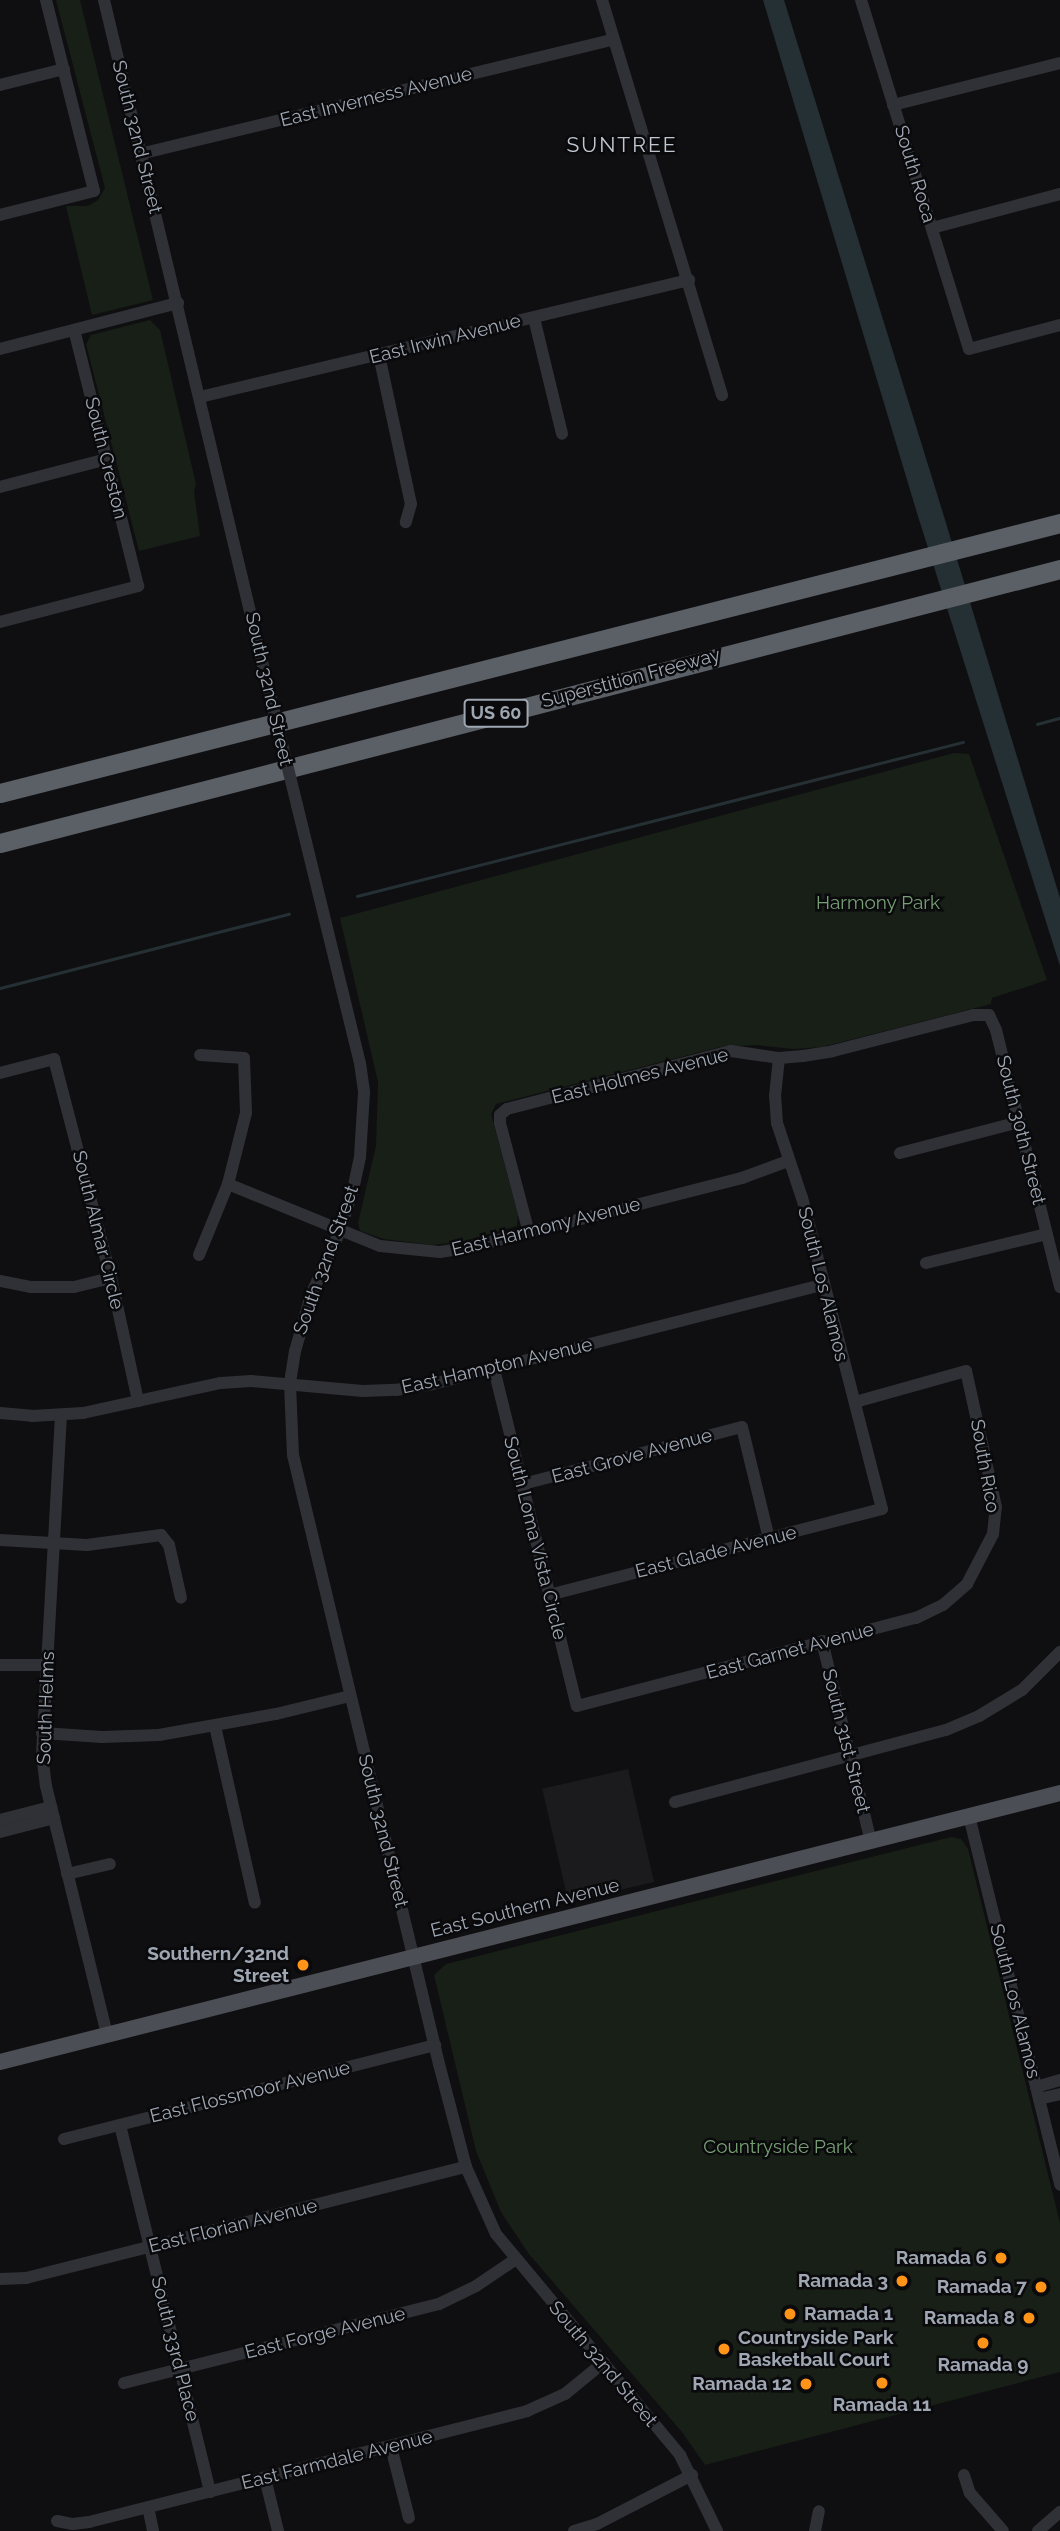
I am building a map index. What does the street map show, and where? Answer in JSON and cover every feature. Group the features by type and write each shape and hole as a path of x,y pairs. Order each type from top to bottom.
{"highway":[{"name":"US 60","path":"0,793 1060,523"},
{"name":"Superstition Freeway","path":"3,843 889,611 1060,569"},
{"path":"0,782 156,753"}],"main road":[{"name":"East Southern Avenue","path":"0,2062 1060,1793"}],"street":[{"path":"0,215 94,191 46,0"},
{"name":"South 32nd Street","path":"104,0 360,1063 364,1093 360,1157 340,1231 301,1325 290,1384 296,1469 350,1696 466,2167 496,2234 680,2455 717,2531"},
{"path":"602,0 722,395"},
{"name":"South Roca","path":"861,0 969,349 1060,326"},
{"name":"East Inverness Avenue","path":"140,154 613,40"},
{"path":"893,105 1060,63"},
{"path":"0,85 64,69"},
{"path":"932,228 1060,194"},
{"name":"East Irwin Avenue","path":"200,397 689,280"},
{"path":"0,349 178,303"},
{"path":"534,318 562,434"},
{"name":"South Creston","path":"0,622 138,586 74,330"},
{"path":"379,355 411,504 406,522"},
{"path":"0,486 107,459"},
{"name":"East Holmes Avenue","path":"529,1233 500,1115 507,1109 731,1051 779,1058 833,1051 973,1015 989,1015"},
{"name":"South 30th Street","path":"989,1015 996,1030 1060,1287"},
{"path":"199,1255 228,1184 246,1113 244,1058 200,1055"},
{"name":"South Los Alamos","path":"779,1058 775,1097 777,1123 802,1198 822,1285 882,1509"},
{"name":"South Almar Circle","path":"0,1073 54,1059 111,1278 138,1401"},
{"path":"900,1153 1019,1122"},
{"name":"East Harmony Avenue","path":"228,1184 380,1246 440,1252 529,1233 742,1178 788,1161"},
{"path":"926,1263 1047,1234"},
{"path":"0,1281 31,1287 74,1287 111,1278"},
{"name":"East Hampton Avenue","path":"0,1413 61,1415 221,1383 251,1381 362,1391 396,1390 494,1369 822,1285"},
{"name":"South Loma Vista Circle","path":"494,1369 577,1706"},
{"name":"South Rico","path":"855,1402 966,1371 996,1507 993,1534 982,1560"},
{"name":"South Helms","path":"61,1415 56,1544 42,1733 44,1776 107,2035"},
{"name":"East Grove Avenue","path":"523,1485 742,1427 769,1538"},
{"name":"East Glade Avenue","path":"549,1595 882,1509"},
{"path":"0,1540 97,1544 161,1535 169,1545 181,1598"},
{"name":"East Garnet Avenue","path":"577,1706 916,1618 943,1605 967,1584 982,1560"},
{"name":"South 31st Street","path":"822,1641 871,1842"},
{"path":"675,1802 850,1753 946,1730 979,1716 1023,1690 1060,1652"},
{"path":"0,1665 47,1665"},
{"path":"42,1733 102,1737 159,1735 215,1726 350,1696"},
{"path":"215,1726 255,1903"},
{"path":"0,1821 52,1813"},
{"path":"0,1832 52,1813"},
{"name":"South Los Alamos","path":"969,1816 1060,2185"},
{"path":"67,1874 110,1864"},
{"name":"East Flossmoor Avenue","path":"64,2139 435,2045"},
{"path":"1038,2093 1060,2081"},
{"path":"1038,2093 1060,2094"},
{"name":"South 33rd Place","path":"120,2125 210,2492"},
{"name":"East Florian Avenue","path":"0,2279 26,2278 466,2167"},
{"name":"East Forge Avenue","path":"124,2383 439,2304 476,2287 516,2259"},
{"name":"East Farmdale Avenue","path":"57,2521 81,2524 391,2447 548,2403 576,2387 604,2362"},
{"path":"391,2447 409,2518"},
{"path":"575,2531 597,2524 692,2475"},
{"path":"964,2475 970,2493 1003,2531"},
{"path":"265,2478 278,2531"},
{"path":"148,2507 153,2531"},
{"path":"815,2531 819,2511"},
{"path":"1038,2531 1060,2512"}],"shaded area":[{"path":"763,0 784,0 942,510 1060,898 1060,966 917,513"},
{"path":"628,1769 654,1882 568,1902 542,1789"}],"green space":[{"path":"56,0 80,0 153,300 92,315 66,206 88,206 98,200 105,188"},
{"path":"150,320 160,330 196,484 194,492 200,536 139,551 86,344 91,335"},
{"name":"Harmony Park","path":"954,753 969,754 1047,980 992,998 991,1004 822,1047 720,1047 496,1104 491,1114 518,1215 517,1226 461,1242 431,1245 384,1239 360,1231 358,1223 376,1146 378,1082 340,918"},
{"name":"Countryside Park","path":"951,1837 961,1839 968,1849 1060,2223 1060,2372 705,2465 682,2432 529,2254 501,2212 476,2151 434,1975 446,1964"}],"waterway":[{"path":"1037,724 1060,718"},
{"path":"357,896 963,742"},
{"path":"0,988 289,914"}],"place":[{"name":"Southern/32nd Street","path":"303,1965"},
{"name":"Ramada 6","path":"1001,2258"},
{"name":"Ramada 3","path":"902,2281"},
{"name":"Ramada 7","path":"1041,2287"},
{"name":"Ramada 1","path":"790,2314"},
{"name":"Ramada 8","path":"1029,2318"},
{"name":"Ramada 9","path":"983,2343"},
{"name":"Countryside Park Basketball Court","path":"724,2349"},
{"name":"Ramada 11","path":"882,2383"},
{"name":"Ramada 12","path":"806,2384"}],"district":[{"name":"SUNTREE","path":"622,145"}]}
